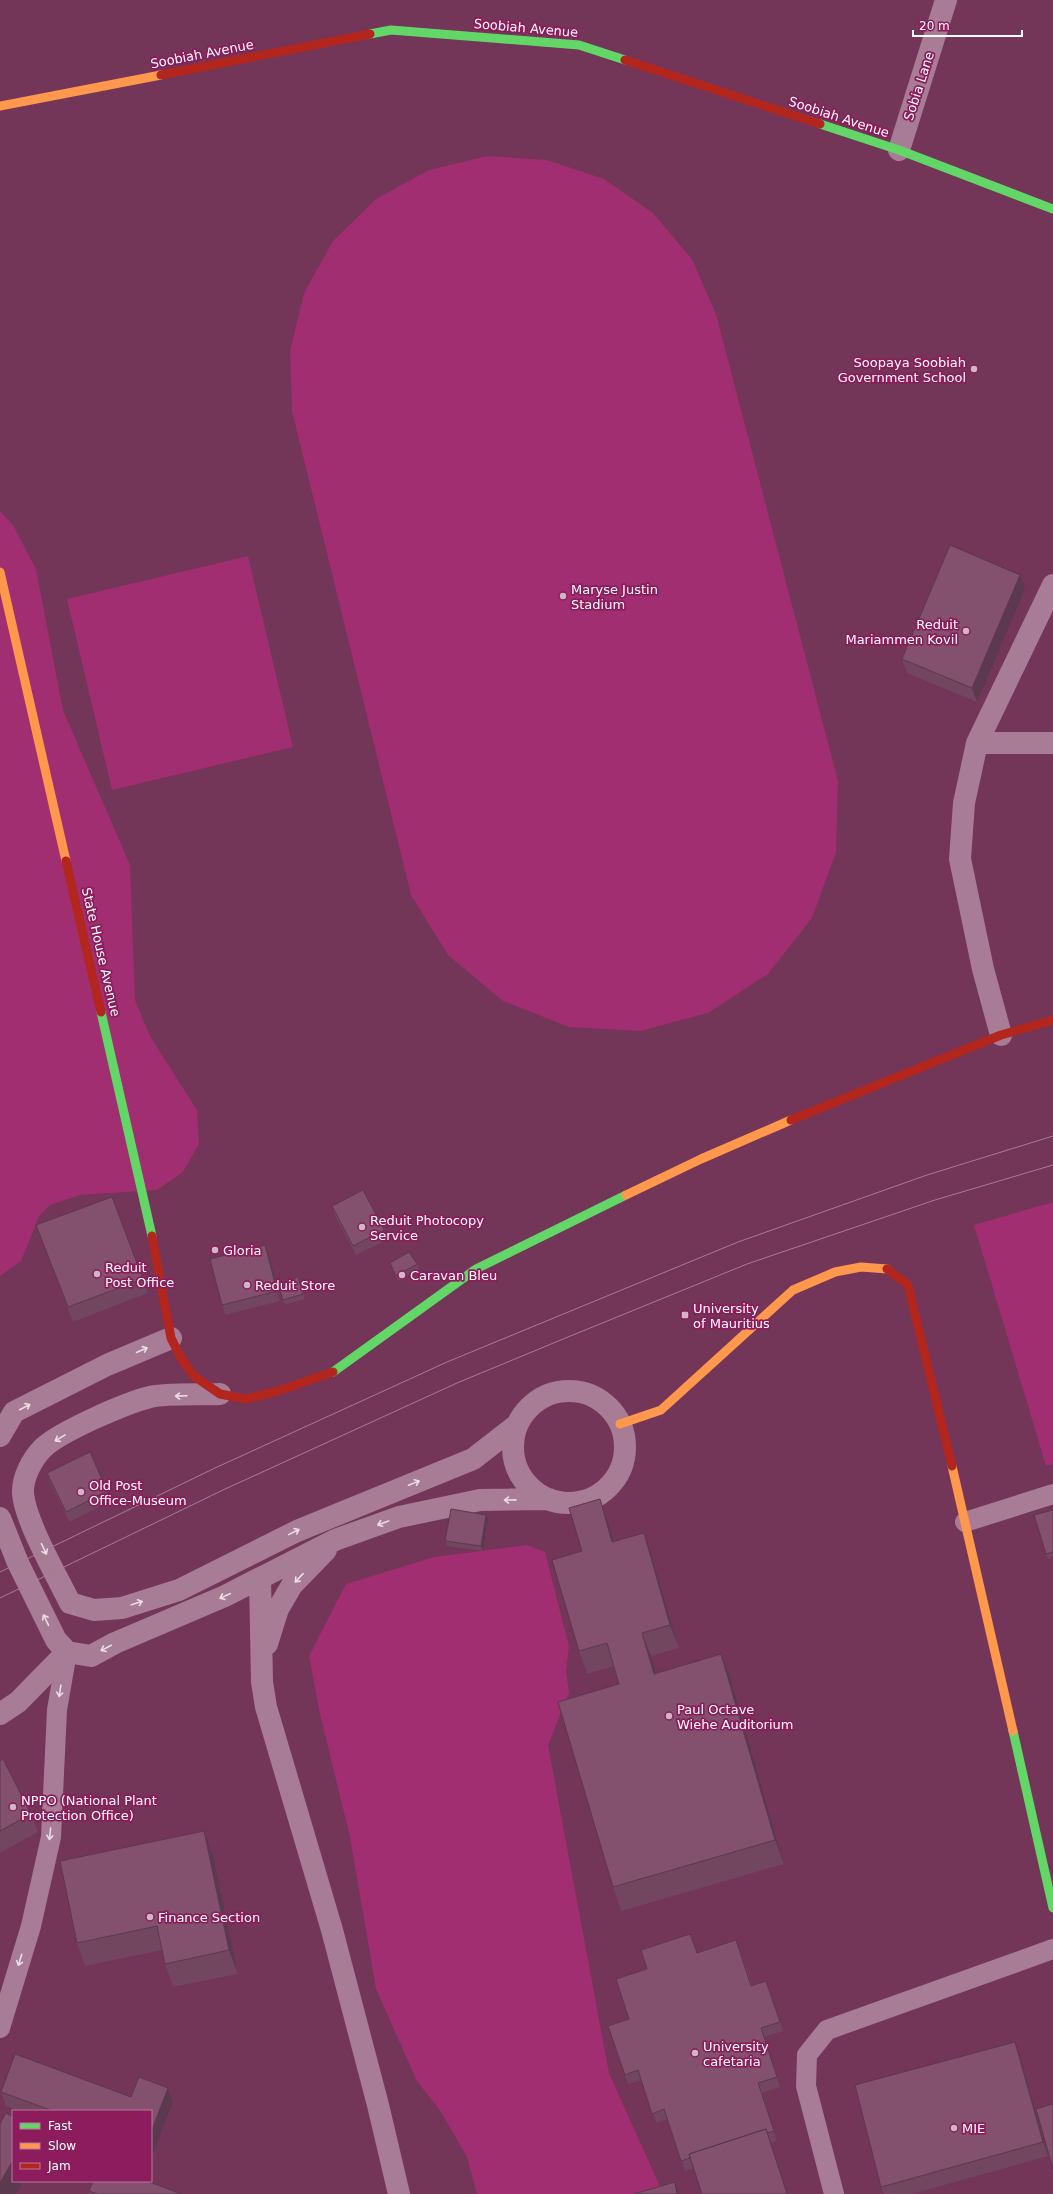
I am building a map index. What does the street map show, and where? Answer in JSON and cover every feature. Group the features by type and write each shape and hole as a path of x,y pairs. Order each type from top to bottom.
{"street":[{"name":"Sobia Lane","path":"899,150 946,0"},
{"name":"Soobiah Avenue","path":"0,106 390,30 580,45 899,150 1053,209"},
{"name":"State House Avenue","path":"0,572 158,1261 171,1338 181,1358 194,1376 220,1394"},
{"path":"1001,1035 983,969 960,859 964,803 977,743 1053,585"},
{"path":"977,743 1053,743"},
{"path":"518,1424 473,1459 297,1531 179,1590 122,1608 94,1610 70,1603 32,1524 23,1494 26,1475 33,1460 44,1447 85,1423 151,1397 220,1394 246,1399 337,1371 476,1269 701,1159 838,1100 1001,1035 1053,1020"},
{"path":"620,1424 661,1410 793,1290 835,1272 861,1267 885,1268 908,1285 965,1522 1053,1908"},
{"path":"0,1436 14,1412 107,1365 171,1338"},
{"path":"0,1518 25,1577 56,1640 66,1652 91,1656 115,1643 225,1596 336,1540 399,1517 480,1500 549,1499 575,1502 593,1498 608,1487 620,1472 625,1454 624,1435 618,1418 605,1403 588,1394 570,1391 552,1393 535,1402 522,1415 515,1432 513,1450 516,1468 526,1483 540,1495 549,1499"},
{"path":"262,1659 278,1609 292,1585 336,1540"},
{"path":"260,1578 262,1682 266,1707 332,1930 378,2105 399,2194"},
{"path":"0,1714 18,1702 66,1652"}],"lane":[{"path":"965,1522 1053,1494"},
{"path":"0,2028 31,1926 51,1837 57,1710 66,1652"},
{"path":"834,2194 806,2086 807,2056 827,2030 1053,1949"}],"shaded area":[{"name":"Maryse Justin Stadium","path":"487,156 547,160 604,179 653,213 692,259 716,314 838,781 836,852 812,918 768,974 708,1013 640,1031 569,1027 503,1001 448,955 411,895 292,411 290,351 304,293 333,241 376,199 429,170"},
{"path":"0,511 13,525 36,569 63,710 130,865 135,1000 150,1036 197,1110 199,1144 183,1172 157,1190 80,1195 50,1205 39,1216 21,1261 0,1276"},
{"path":"248,556 293,747 112,790 67,599"},
{"path":"1053,1202 1053,1464 1046,1466 974,1225"},
{"path":"527,1545 545,1552 569,1646 566,1671 569,1693 548,1745 609,2073 662,2191 654,2194 477,2194 467,2157 441,2112 417,2081 376,1989 350,1837 320,1714 309,1656 346,1584 434,1557"}],"building":[{"name":"Reduit Mariammen Kovil","path":"950,545 1020,575 972,688 902,659"},
{"path":"363,1190 384,1230 353,1246 332,1206"},
{"path":"112,1197 143,1279 68,1307 36,1225"},
{"name":"Reduit Store","path":"265,1245 277,1291 222,1305 210,1259"},
{"name":"Caravan Bleu","path":"409,1252 417,1264 396,1276 390,1263"},
{"path":"298,1277 303,1294 283,1300 278,1285"},
{"name":"Old Post Office-Museum","path":"90,1452 107,1491 66,1512 47,1473"},
{"name":"Paul Octave Wiehe Auditorium","path":"600,1499 612,1542 644,1533 670,1625 642,1633 654,1674 721,1654 775,1840 613,1887 558,1702 619,1684 607,1643 579,1651 552,1560 582,1551 569,1508"},
{"path":"451,1509 486,1515 481,1546 445,1541"},
{"path":"1053,1510 1053,1552 1046,1554 1034,1515"},
{"path":"3,1759 31,1814 0,1831 0,1761"},
{"name":"Finance Section","path":"204,1831 229,1950 165,1964 157,1926 77,1943 60,1861"},
{"path":"690,1934 697,1953 736,1940 751,1986 766,1981 780,2022 761,2028 777,2077 758,2083 774,2131 767,2133 766,2129 689,2154 690,2158 681,2161 664,2109 652,2114 638,2070 625,2075 608,2026 629,2019 616,1979 647,1969 641,1950"},
{"name":"MIE","path":"1015,2042 1043,2142 881,2187 855,2085"},
{"path":"15,2054 131,2097 139,2077 168,2088 152,2129 152,2110 50,2110 1,2092"},
{"path":"1053,2104 1053,2169 1036,2109"},
{"path":"6,2113 12,2116 12,2162 0,2183 0,2124"},
{"path":"766,2129 787,2194 702,2194 689,2154"},
{"path":"93,2182 150,2182 181,2194 97,2194 89,2191"},
{"path":"675,2182 677,2194 634,2194"}],"tram line":[{"path":"0,1572 215,1468 447,1362 738,1242 927,1175 1053,1136"},
{"path":"0,1598 223,1490 457,1383 568,1337 747,1264 935,1200 1053,1165"}],"traffic: fast":[{"path":"370,34 391,30 579,45 625,60"},
{"path":"820,124 899,150 1053,209"},
{"path":"101,1012 152,1236"},
{"path":"333,1372 476,1269 626,1195"},
{"path":"1013,1731 1053,1908"}],"traffic: slow":[{"path":"0,106 161,75"},
{"path":"0,572 66,861"},
{"path":"626,1195 701,1159 791,1120"},
{"path":"620,1424 661,1410 793,1290 835,1272 861,1267 887,1269"},
{"path":"952,1466 1013,1731"}],"traffic: jam":[{"path":"161,75 370,34"},
{"path":"625,60 820,124"},
{"path":"66,861 101,1012"},
{"path":"791,1120 1001,1035 1053,1020"},
{"path":"152,1236 171,1338 181,1358 194,1376 220,1394 246,1399 278,1391 333,1372"},
{"path":"887,1269 908,1285 952,1466"}],"place":[{"name":"Soopaya Soobiah Government School","path":"974,369"},
{"name":"Maryse Justin Stadium","path":"563,596"},
{"name":"Reduit Mariammen Kovil","path":"966,631"},
{"name":"Reduit Photocopy Service","path":"362,1227"},
{"name":"Gloria","path":"215,1250"},
{"name":"Reduit Post Office","path":"97,1274"},
{"name":"Caravan Bleu","path":"402,1275"},
{"name":"Reduit Store","path":"247,1285"},
{"name":"University of Mauritius","path":"685,1315"},
{"name":"Old Post Office-Museum","path":"81,1492"},
{"name":"Paul Octave Wiehe Auditorium","path":"669,1716"},
{"name":"NPPO (National Plant Protection Office)","path":"13,1807"},
{"name":"Finance Section","path":"150,1917"},
{"name":"University cafetaria","path":"695,2053"},
{"name":"MIE","path":"954,2128"}]}
